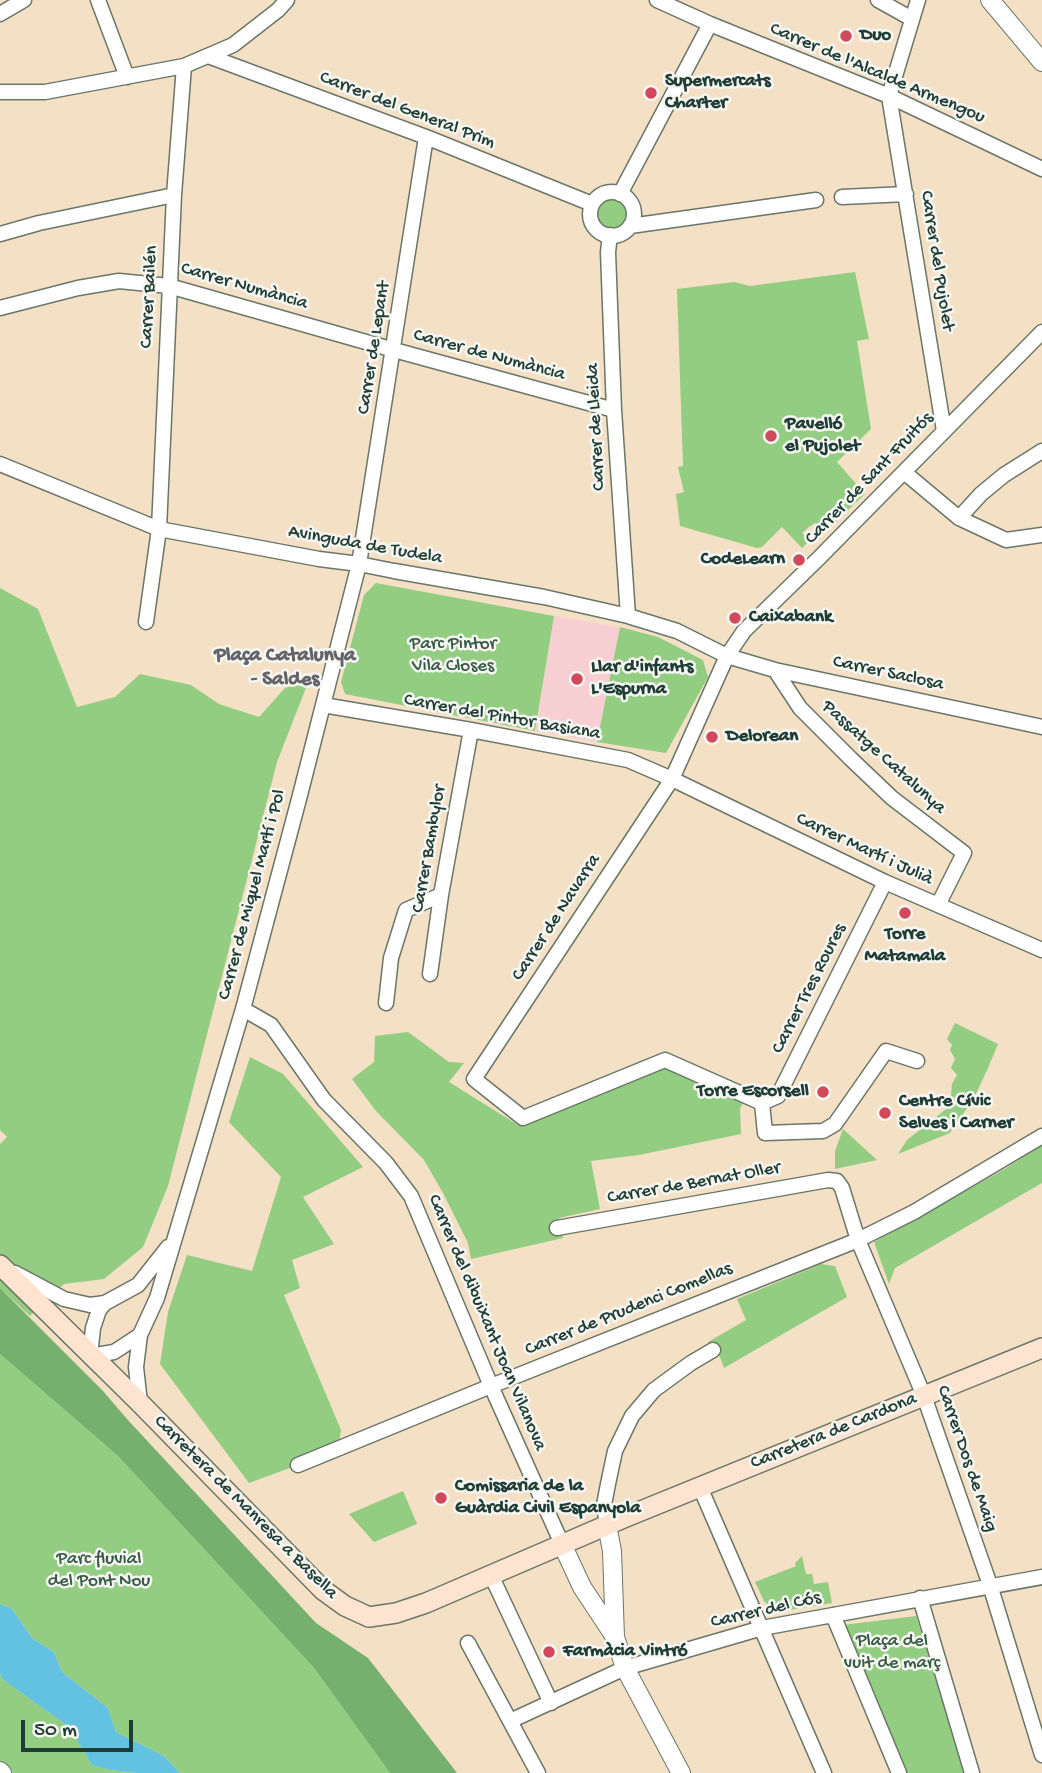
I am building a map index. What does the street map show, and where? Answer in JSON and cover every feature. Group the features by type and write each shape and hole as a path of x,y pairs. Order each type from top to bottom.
{"main road":[{"name":"Carretera de Manresa a Basella","path":"0,1265 323,1590 345,1606 369,1617 396,1613 457,1590 626,1517"},
{"name":"Carretera de Cardona","path":"626,1517 1042,1348"}],"street":[{"path":"0,14 24,0"},
{"path":"98,0 127,77"},
{"path":"0,92 46,92 184,66 233,45 287,0"},
{"name":"Carrer de l'Alcalde Armengou","path":"657,0 889,96 1042,169"},
{"path":"878,0 912,19"},
{"path":"889,96 918,0"},
{"path":"990,0 1042,62"},
{"path":"621,194 710,24"},
{"name":"Carrer del General Prim","path":"208,56 426,137 592,204"},
{"name":"Carrer Bailén","path":"146,622 159,529 174,195 184,66"},
{"name":"Carrer del Pujolet","path":"889,96 944,431"},
{"name":"Carrer de Lepant","path":"359,564 426,137"},
{"path":"630,226 633,211 627,198 615,192 604,193 595,199 590,216 594,227 610,235 618,234 630,226 816,200"},
{"path":"842,197 906,194"},
{"path":"0,234 38,223 174,195"},
{"name":"Carrer de Lleida","path":"610,235 608,252 614,410 628,616"},
{"name":"Carrer Numància","path":"0,308 78,288 119,281 170,286 394,350"},
{"name":"Carrer de Sant Fruitós","path":"672,779 727,656 744,631 820,558 1042,332"},
{"name":"Carrer de Numància","path":"394,350 614,410"},
{"path":"959,518 981,494 1004,475 1042,451"},
{"name":"Avinguda de Tudela","path":"0,464 159,529 544,597 628,616 677,631 727,656"},
{"path":"904,472 959,518 1006,540 1042,535"},
{"name":"Carrer de Miquel Martí i Pol","path":"140,1403 136,1367 140,1335 157,1298 243,1009 359,564"},
{"name":"Carrer Saclosa","path":"727,656 775,670 1042,727"},
{"name":"Passatge Catalunya","path":"775,670 800,708 892,798 964,853 938,905"},
{"name":"Carrer del Pintor Basiana","path":"323,705 628,760 672,779"},
{"name":"Carrer Bambylor","path":"430,974 441,895 471,730"},
{"name":"Carrer Martí i Julià","path":"672,779 885,882 1042,950"},
{"name":"Carrer de Navarra","path":"672,779 474,1079 523,1118 665,1060 762,1104"},
{"name":"Carrer Tres Roures","path":"762,1104 778,1096 885,882"},
{"path":"386,1003 391,958 406,910 441,895"},
{"name":"Carrer del dibuixant Joan Vilanova","path":"243,1009 271,1025 324,1100 386,1163 411,1196 491,1386 562,1544"},
{"path":"762,1104 765,1133 823,1131 835,1124 886,1051 917,1061"},
{"name":"Carrer de Prudenci Comellas","path":"298,1465 858,1240 914,1212 1042,1136"},
{"name":"Carrer de Bernat Oller","path":"557,1228 828,1180 837,1181"},
{"name":"Carrer Dos de Maig","path":"837,1181 842,1188 858,1240 924,1396 1035,1712 1042,1755"},
{"name":"Carrer de Miquel Martí i Pol","path":"105,1303 138,1285 176,1234"},
{"path":"0,1265 64,1299 90,1305 105,1303"},
{"path":"105,1303 99,1310 93,1328 90,1356 114,1352 140,1335"},
{"path":"615,1637 612,1550 604,1506 615,1451 632,1416 653,1390 713,1350"},
{"path":"700,1487 824,1773"},
{"path":"562,1544 582,1587 615,1637 625,1668 681,1773"},
{"path":"491,1575 551,1703"},
{"name":"Carrer del Cós","path":"510,1721 625,1668 762,1628 1042,1577"},
{"path":"920,1598 972,1773"},
{"path":"833,1615 899,1773"},
{"path":"468,1643 538,1773"}],"shaded area":[{"name":"Llar d'infants L'Espurna","path":"554,616 620,627 597,742 536,731"}],"green space":[{"path":"612,200 622,204 626,214 622,224 612,228 602,224 598,214 602,204"},
{"path":"855,272 869,339 857,341 871,429 837,462 865,494 825,532 815,523 802,533 810,540 802,548 782,527 762,547 757,548 680,526 676,494 684,492 678,467 683,466 677,289 734,282 750,286"},
{"name":"Parc Pintor Vila Closes","path":"376,583 554,616 535,731 345,694 341,682 364,595"},
{"path":"0,588 38,609 77,707 115,697 140,674 191,685 219,704 259,717 285,688 309,680 277,762 168,1186 143,1247 104,1279 64,1284 30,1316 0,1288 0,1144 7,1137 0,1130"},
{"path":"620,627 658,637 703,660 708,677 666,753 597,742"},
{"path":"955,1023 998,1044 988,1068 974,1098 950,1133 898,1154 907,1140 950,1106 952,1084 957,1075 951,1068 955,1059 950,1050 952,1045 947,1039"},
{"path":"408,1032 449,1062 464,1063 449,1082 518,1125 663,1067 743,1102 740,1109 741,1134 639,1155 591,1161 600,1209 559,1218 563,1238 471,1259 468,1243 424,1160 376,1111 352,1079 374,1062 375,1036"},
{"path":"250,1057 283,1074 363,1167 303,1197 334,1244 292,1260 300,1288 284,1295 341,1430 338,1449 249,1483 160,1364 168,1312 187,1255 252,1271 281,1177 229,1122"},
{"path":"843,1129 877,1160 835,1169 835,1151"},
{"path":"1042,1145 1042,1183 895,1268 889,1284 874,1242 1003,1170"},
{"path":"821,1264 835,1266 847,1297 724,1368 720,1357 708,1342 746,1320 737,1299"},
{"path":"0,1288 103,1391 316,1623 368,1658 457,1773 390,1773 314,1668 118,1456 0,1354"},
{"name":"Parc fluvial del Pont Nou","path":"0,1354 118,1456 314,1668 390,1773 180,1773 164,1756 116,1732 108,1708 62,1672 54,1652 32,1638 12,1609 0,1604"},
{"path":"403,1491 417,1524 374,1542 349,1514"},
{"path":"802,1556 806,1574 812,1574 814,1584 828,1582 832,1603 782,1611 772,1609 764,1601 755,1582 796,1566 795,1563"},
{"name":"Plaça del vuit de març","path":"916,1616 965,1773 906,1773 843,1625"},
{"path":"0,1673 2,1679 69,1727 92,1765 136,1773 0,1773"}],"water":[{"path":"0,1604 12,1609 32,1638 54,1652 62,1672 108,1708 116,1732 164,1756 180,1773 136,1773 92,1765 69,1727 2,1679"}],"place":[{"name":"Duo","path":"846,36"},
{"name":"Supermercats Charter","path":"651,93"},
{"name":"Pavelló el Pujolet","path":"771,436"},
{"name":"CodeLearn","path":"799,560"},
{"name":"Caixabank","path":"735,618"},
{"name":"Llar d'infants L'Espurna","path":"577,679"},
{"name":"Delorean","path":"712,737"},
{"name":"Torre Matamala","path":"905,913"},
{"name":"Torre Escorsell","path":"823,1092"},
{"name":"Centre Cívic Selves i Carner","path":"885,1113"},
{"name":"Comissaria de la Guàrdia Civil Espanyola","path":"441,1498"},
{"name":"Farmàcia Vintró","path":"549,1652"}],"district":[{"name":"Plaça Catalunya - Saldes","path":"285,669"}]}
